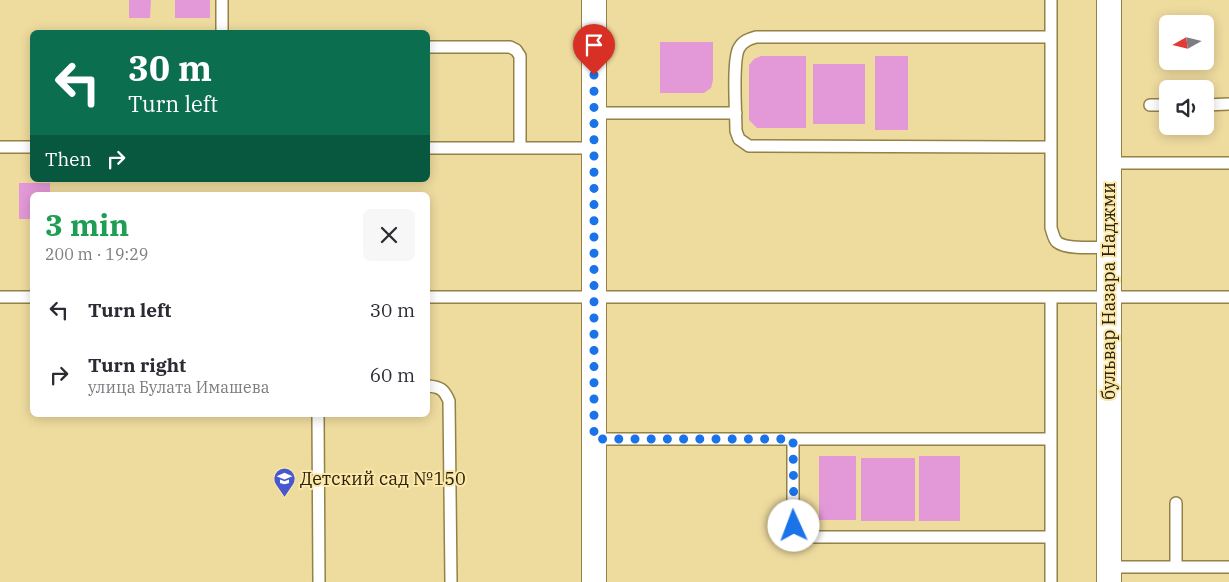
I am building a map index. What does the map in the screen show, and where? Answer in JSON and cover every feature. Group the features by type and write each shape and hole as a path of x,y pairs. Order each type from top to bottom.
{"street":[{"path":"594,0 594,582"},
{"name":"бульвар Назара Наджми","path":"1109,0 1109,574"}],"lane":[{"path":"222,0 222,30"},
{"path":"1051,0 1053,237 1056,242 1067,247 1109,247"},
{"path":"1051,37 756,37 742,44 736,56 736,131 744,143 756,147 1051,147"},
{"path":"430,47 510,47 516,50 520,56 520,148"},
{"path":"1214,105 1229,104"},
{"path":"1150,105 1159,105"},
{"path":"594,113 736,113"},
{"path":"0,147 30,148"},
{"path":"430,148 594,148"},
{"path":"1109,163 1229,163"},
{"path":"0,297 30,297"},
{"path":"430,297 1229,298"},
{"path":"1051,298 1051,582"},
{"path":"430,386 440,388 446,392 449,401 451,582"},
{"path":"318,417 319,582"},
{"path":"594,439 1052,439"},
{"path":"793,439 793,521 796,530 803,536 1051,537"},
{"path":"1176,503 1176,567"},
{"path":"1109,574 1176,567 1229,567"}],"shaded area":[{"path":"129,0 151,0 150,18 129,18"},
{"path":"175,0 210,0 210,18 175,18"},
{"path":"660,42 713,42 713,80 711,88 704,93 660,93"},
{"path":"761,56 806,56 806,128 757,128 749,120 749,65 754,59"},
{"path":"875,56 908,56 908,130 875,130"},
{"path":"813,64 865,64 865,124 813,124"},
{"path":"19,183 50,183 50,192 30,192 30,219 19,219"},
{"path":"819,456 856,456 856,520 819,520"},
{"path":"919,456 960,456 960,521 919,521"},
{"path":"861,458 915,458 915,521 861,521"}],"place":[{"name":"Детский сад №150","path":"284,498"}],"route":[{"path":"594,75 594,439 793,439 794,526"}]}
